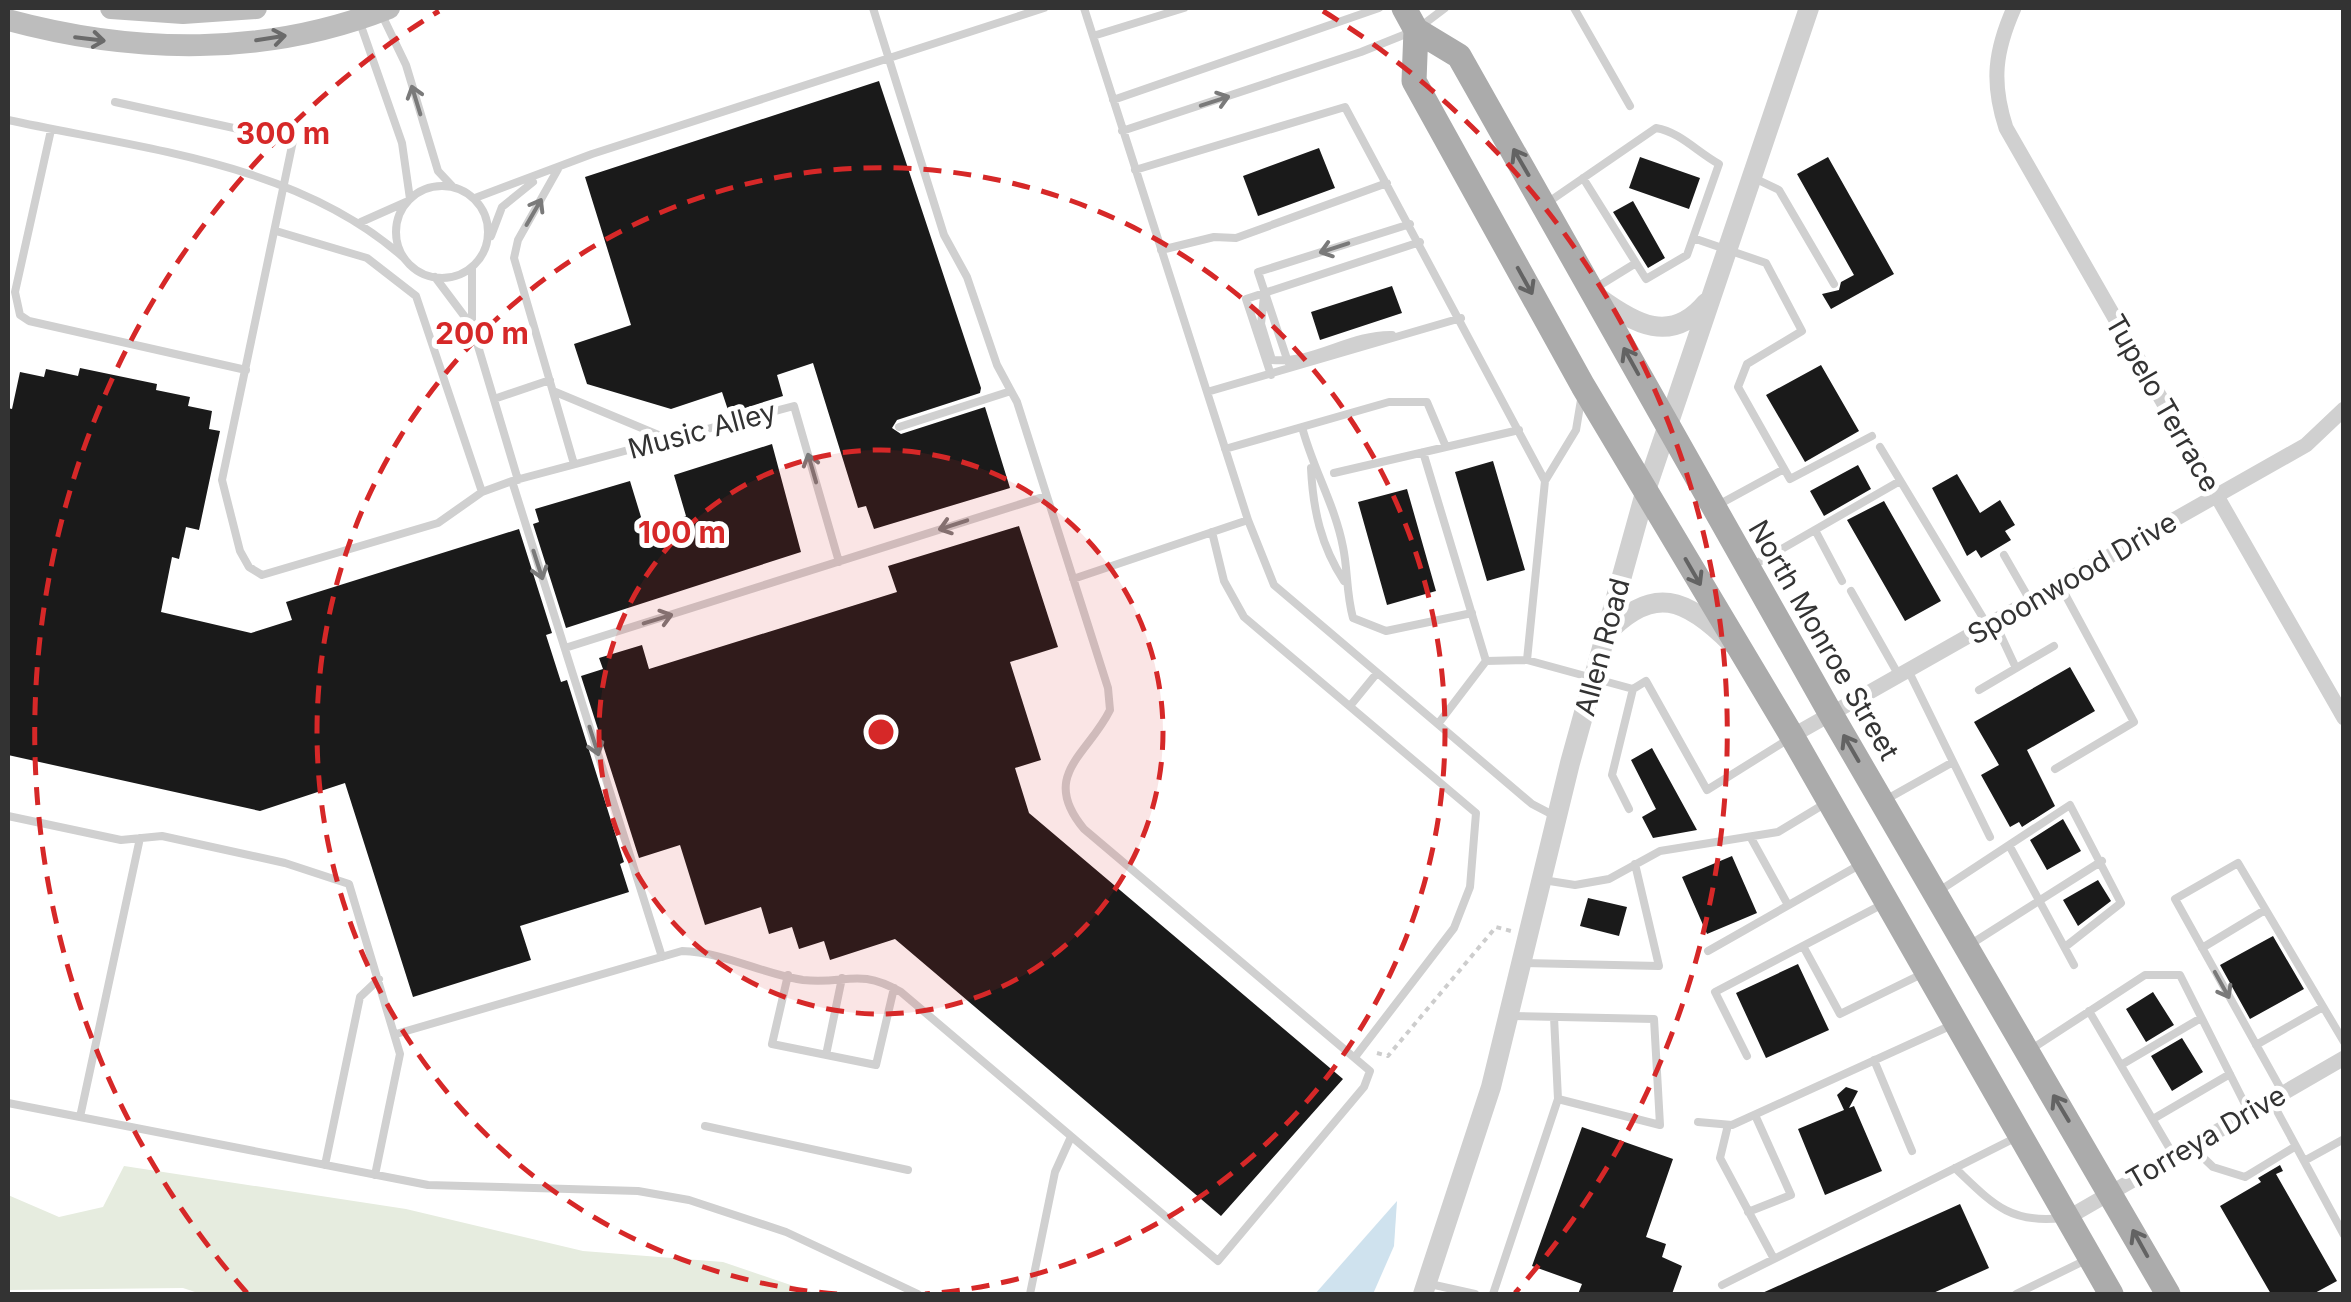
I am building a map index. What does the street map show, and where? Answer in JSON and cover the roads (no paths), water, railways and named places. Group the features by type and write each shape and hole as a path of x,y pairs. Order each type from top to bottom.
{"main road":[{"path":"111,8 184,13 256,8"},
{"path":"8,20 69,36 141,46 222,46 313,32 372,10"},
{"path":"1410,19 1414,81 1582,386 1830,800 2111,1294"},
{"name":"North Monroe Street","path":"1410,19 1459,56 1667,428 2168,1294"},
{"path":"1927,971 1966,947"}],"street":[{"name":"Allen Road","path":"1425,1289 1482,1121 1604,635 1646,493 1808,8"},
{"name":"Tupelo Terrace","path":"2014,8 2000,38 1994,84 2017,151 2344,718"},
{"path":"1593,292 1640,324 1664,329 1688,322 1711,298"},
{"name":"Spoonwood Drive","path":"1792,736 2306,444 2344,409"},
{"path":"1604,635 1639,605 1666,601 1698,614 1739,651"},
{"name":"Torreya Drive","path":"2069,1217 2344,1058"}],"lane":[{"path":"396,1034 682,951 713,952 788,976 877,978 894,988 1218,1261 1364,1088 1370,1071 1358,1053 1074,818 1065,780 1077,756 1106,718 1111,699 1011,391 996,363 967,276 944,235 873,8"},
{"path":"475,198 1044,8"},
{"path":"1084,8 1248,520 1274,585 1532,804 1558,818"},
{"path":"1092,36 1184,8"},
{"path":"1113,100 1379,8"},
{"path":"1122,131 1444,8"},
{"path":"1574,8 1630,106"},
{"path":"372,10 406,65 438,171 453,187 475,198 489,226 488,242"},
{"path":"372,10 402,143 408,200 396,230 404,258"},
{"path":"52,130 15,292 20,315 246,370 293,141 115,102"},
{"path":"1135,170 1345,107 1545,481"},
{"path":"8,120 236,170 286,186 361,222 414,269 435,277 459,276 472,268 502,207 540,176"},
{"path":"1544,205 1583,178 1656,128 1678,134 1692,149 1719,164 1688,255 1646,279 1583,178"},
{"path":"559,167 518,240 514,258 574,464"},
{"path":"1750,176 1779,190 1834,284"},
{"path":"1161,250 1214,237 1236,238 1387,182"},
{"path":"361,222 432,186 453,187"},
{"path":"1288,362 1258,272 1410,224"},
{"path":"276,231 367,258 416,296 482,492"},
{"path":"1693,238 1766,263 1802,331 1747,364 1738,387 1790,479 1872,436"},
{"path":"1272,375 1246,299 1420,242"},
{"path":"1593,292 1636,263"},
{"path":"472,268 472,326 564,648 662,957"},
{"path":"435,277 472,326"},
{"path":"1265,293 1261,324 1272,360 1288,362 1370,335 1402,335"},
{"path":"1207,392 1461,318"},
{"name":"Music Alley","path":"246,370 222,491 240,551 254,572 262,574 438,523 482,492 515,480 794,406 840,562"},
{"path":"494,398 550,380"},
{"path":"1527,660 1545,481 1576,430 1582,386"},
{"path":"553,391 668,439"},
{"path":"898,427 1011,391"},
{"path":"1225,450 1388,402 1427,402 1446,447"},
{"path":"1302,428 1340,533 1344,582 1353,618 1386,631 1472,613"},
{"path":"1334,473 1519,430"},
{"path":"1880,447 2016,668"},
{"path":"1424,452 1486,661"},
{"path":"1311,461 1312,502 1327,556 1344,582"},
{"path":"1713,508 1784,469"},
{"path":"1748,568 1900,481"},
{"path":"564,648 1046,496"},
{"path":"1074,579 1248,520"},
{"path":"1815,530 1842,580"},
{"path":"1212,532 1224,581 1244,617 1476,813 1470,887 1454,928 1358,1053"},
{"path":"2004,555 2030,602"},
{"path":"2055,769 2134,722 2060,585"},
{"path":"1851,591 1904,675 1990,837"},
{"path":"1979,690 2054,646"},
{"path":"1486,661 1527,660 1633,689"},
{"path":"1438,724 1486,661"},
{"path":"1350,706 1377,673"},
{"path":"1629,809 1612,776 1633,689 1646,681 1707,790 1792,736"},
{"path":"1882,802 1953,762"},
{"path":"1542,880 1575,885 1609,879 1660,851 1778,832 1830,800"},
{"path":"1935,893 2070,805 2121,903 2065,948"},
{"path":"8,816 121,840 162,836 268,859 349,884 400,1054 376,1175"},
{"path":"80,1117 140,838"},
{"path":"1751,838 1788,905"},
{"path":"2008,845 2074,965"},
{"path":"1966,947 2102,861"},
{"path":"1708,950 1865,862"},
{"path":"2344,1042 2238,863 2175,899 2256,1046 2296,1146 2344,1235"},
{"path":"1522,963 1659,966 1635,864"},
{"path":"1746,1056 1715,992 1888,902"},
{"path":"2202,948 2265,910"},
{"path":"1803,946 1840,1014 1927,971"},
{"path":"2026,1052 2144,975 2180,975 2249,1112"},
{"path":"788,976 772,1044 876,1066 894,988"},
{"path":"826,1055 842,978"},
{"path":"325,1166 360,997 379,979"},
{"path":"2256,1046 2323,1008"},
{"path":"2090,1011 2174,1156"},
{"path":"1508,1016 1654,1019 1660,1126 1558,1100"},
{"path":"1493,1294 1558,1100 1554,1017"},
{"path":"2121,1065 2201,1018"},
{"path":"1698,1122 1728,1125 1755,1115 1957,1022"},
{"path":"1874,1060 1912,1151"},
{"path":"2153,1119 2230,1074"},
{"path":"8,1103 376,1175 481,1189 638,1192 689,1200 786,1232 918,1294"},
{"path":"1748,1212 1791,1194 1755,1115"},
{"path":"1728,1125 1720,1158 1774,1260"},
{"path":"705,1126 908,1170"},
{"path":"1722,1285 2022,1135"},
{"path":"1030,1294 1056,1172 1070,1138"},
{"path":"2304,1161 2344,1139"},
{"path":"2191,1146 2214,1167 2244,1176 2296,1146"},
{"path":"1955,1168 2014,1216 2034,1221 2069,1217"},
{"path":"2016,1294 2091,1258"},
{"path":"1425,1289 1474,1294"}],"water":[{"path":"1397,1201 1394,1246 1373,1294 1315,1294"}]}
